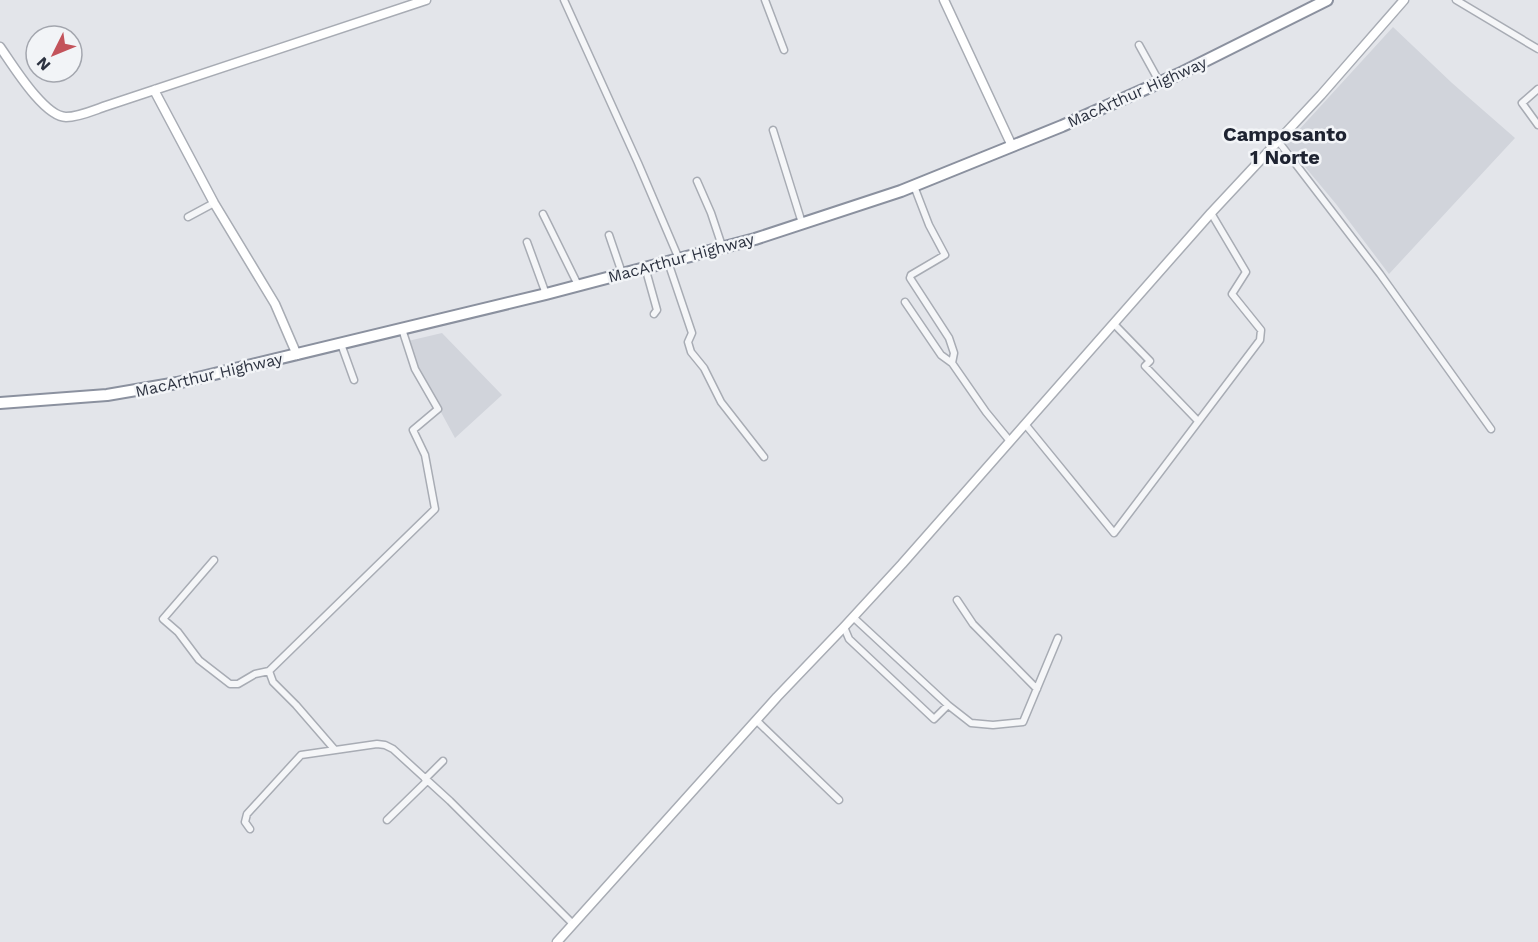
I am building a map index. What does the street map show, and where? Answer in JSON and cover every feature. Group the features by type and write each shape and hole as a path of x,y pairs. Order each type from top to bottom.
{"highway":[{"name":"MacArthur Highway","path":"0,403 128,393 297,355 546,294 755,239 914,186 1011,146 1160,83 1327,0"}],"street":[{"path":"0,47 44,105 60,116 73,116 424,0"},
{"path":"564,0 679,259"},
{"path":"765,0 784,50"},
{"path":"944,0 1011,146"},
{"path":"557,942 777,697 853,617 1211,213 1375,35 1404,0"},
{"path":"1456,0 1538,49"},
{"path":"1139,45 1160,83"},
{"path":"1538,89 1522,103 1538,125"},
{"path":"154,90 214,203 275,304 297,355"},
{"path":"773,130 801,223"},
{"path":"1278,141 1380,274 1491,429"},
{"path":"697,181 722,246"},
{"path":"914,186 926,218 945,255 911,275 911,280 949,338 954,353 952,363"},
{"path":"188,217 214,203"},
{"path":"1024,424 1114,533 1260,340 1261,330 1232,294 1246,272 1211,213"},
{"path":"543,214 578,285"},
{"path":"609,235 622,273"},
{"path":"527,242 546,294"},
{"path":"668,262 692,333 688,347 704,368 721,402 764,457"},
{"path":"645,267 657,310 654,314"},
{"path":"905,302 941,355 952,363 986,412 1009,440"},
{"path":"1114,324 1150,361 1145,366 1198,421"},
{"path":"214,560 163,619 178,632 200,660 230,684 238,684 255,674 269,671 435,509 425,455 413,430 438,409 415,369 402,329"},
{"path":"341,344 354,380"},
{"path":"957,600 973,624 1037,689"},
{"path":"853,617 948,705 971,723 993,725 1023,722 1058,638"},
{"path":"844,627 849,639 934,719 948,705"},
{"path":"269,671 273,682 335,750"},
{"path":"757,721 839,800"},
{"path":"250,829 245,822 247,814 297,758 335,750 385,745 450,801 573,924"},
{"path":"387,820 443,761"}],"shaded area":[{"path":"1393,27 1515,138 1389,274 1336,204 1286,144"},
{"path":"442,333 502,395 455,438 411,357 408,341"}],"district":[{"name":"Camposanto 1 Norte","path":"1285,146"}]}
